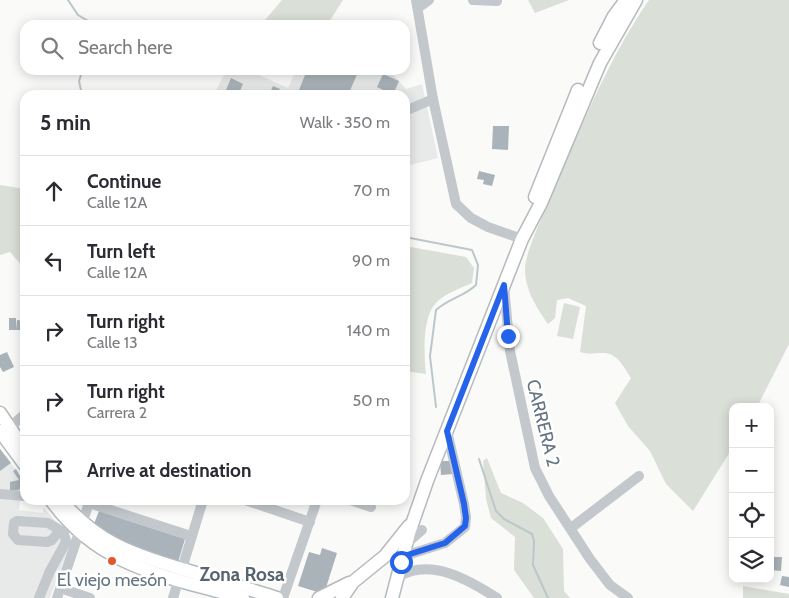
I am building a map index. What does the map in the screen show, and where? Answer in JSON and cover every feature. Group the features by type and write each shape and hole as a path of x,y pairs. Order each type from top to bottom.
{"main road":[{"path":"529,224 538,188 563,123 604,36 626,0"},
{"path":"392,598 407,543 418,525 447,431 522,239 541,203 600,63 636,0"},
{"path":"0,413 5,429 20,456"},
{"path":"5,429 20,445"},
{"path":"56,505 117,559 277,598"},
{"path":"65,505 83,530"},
{"path":"319,598 339,589 375,564 418,525"},
{"path":"375,564 391,565 398,578"},
{"path":"181,575 243,598"},
{"path":"342,598 347,588 359,575"}],"street":[{"path":"429,0 417,4 433,99 456,204 471,218 488,227 522,239"},
{"path":"473,0 497,1"},
{"path":"410,109 433,99"},
{"name":"CARRERA 2","path":"504,285 510,351 535,468 549,496 590,559 610,584 628,598"},
{"path":"5,429 20,418"},
{"path":"404,556 445,543 465,526 464,504 447,431"},
{"path":"571,528 639,476"},
{"path":"0,494 20,496"},
{"path":"57,598 93,505"},
{"path":"103,505 191,536"},
{"path":"173,598 202,505"},
{"path":"260,505 310,522"},
{"path":"283,598 315,505"},
{"path":"39,598 50,571 66,542 64,533 60,530"},
{"path":"83,530 65,594 90,598"},
{"path":"398,578 416,570 437,570 466,580 497,598"}],"shaded area":[{"path":"282,0 343,0 330,20 265,20"},
{"path":"528,0 569,0 535,13"},
{"path":"649,0 789,0 789,344 759,403 729,403 729,453 693,511 666,484 650,451 628,426 615,403 631,378 623,366 608,353 589,354 580,352 586,306 568,298 557,300 555,318 548,324 532,298 527,284 525,269 531,243 584,121 607,71"},
{"path":"224,75 259,75 288,88 294,75 393,75 406,89 422,84 438,158 410,165 410,90 216,90"},
{"path":"0,185 20,188 20,263 10,252 0,255"},
{"path":"410,247 466,257 474,268 472,283 443,297 435,304 431,311 425,338 426,374 410,372"},
{"path":"564,303 580,307 573,339 557,336"},
{"path":"0,449 20,475 20,489 16,489 16,491 20,491 19,510 43,513 43,507 72,539 50,598 0,598"},
{"path":"487,458 501,493 523,503 543,518 563,549 564,591 570,598 534,598 514,570 515,537 491,518 486,499 483,461"},
{"path":"743,586 789,594 789,598 743,598"}],"building":[{"path":"305,75 357,75 350,90 299,90"},
{"path":"383,75 399,81 395,90 383,90 377,87"},
{"path":"231,78 243,84 240,90 226,90"},
{"path":"273,86 280,89 280,90 271,90"},
{"path":"493,126 509,126 508,150 492,149"},
{"path":"479,171 495,175 492,186 483,184 484,180 477,179"},
{"path":"9,318 16,318 16,330 9,330"},
{"path":"17,320 20,320 20,330 16,330"},
{"path":"7,352 14,367 3,372 0,367 0,355"},
{"path":"0,449 11,463 0,471"},
{"path":"440,461 453,461 453,474 441,475"},
{"path":"16,469 20,476 20,489 10,491 10,482 19,480 13,471"},
{"path":"99,511 185,539 178,562 137,550 94,524"},
{"path":"322,548 337,553 324,594 298,586 309,552 320,555"},
{"path":"774,557 782,557 781,571 774,570"},
{"path":"782,576 789,577 789,587 780,585"}],"waterway":[{"path":"68,0 78,15 86,20"},
{"path":"81,75 79,81 81,90"},
{"path":"410,238 472,250 478,265 476,285 436,310 430,356 436,407"},
{"path":"479,459 496,511 504,519 532,534 534,541 533,565 548,598"}],"place":[{"name":"El viejo mesón","path":"112,561"}],"district":[{"name":"Zona Rosa","path":"242,574"}],"route":[{"path":"401,562 404,556 445,543 465,526 464,504 447,431 504,285 508,336"}]}
